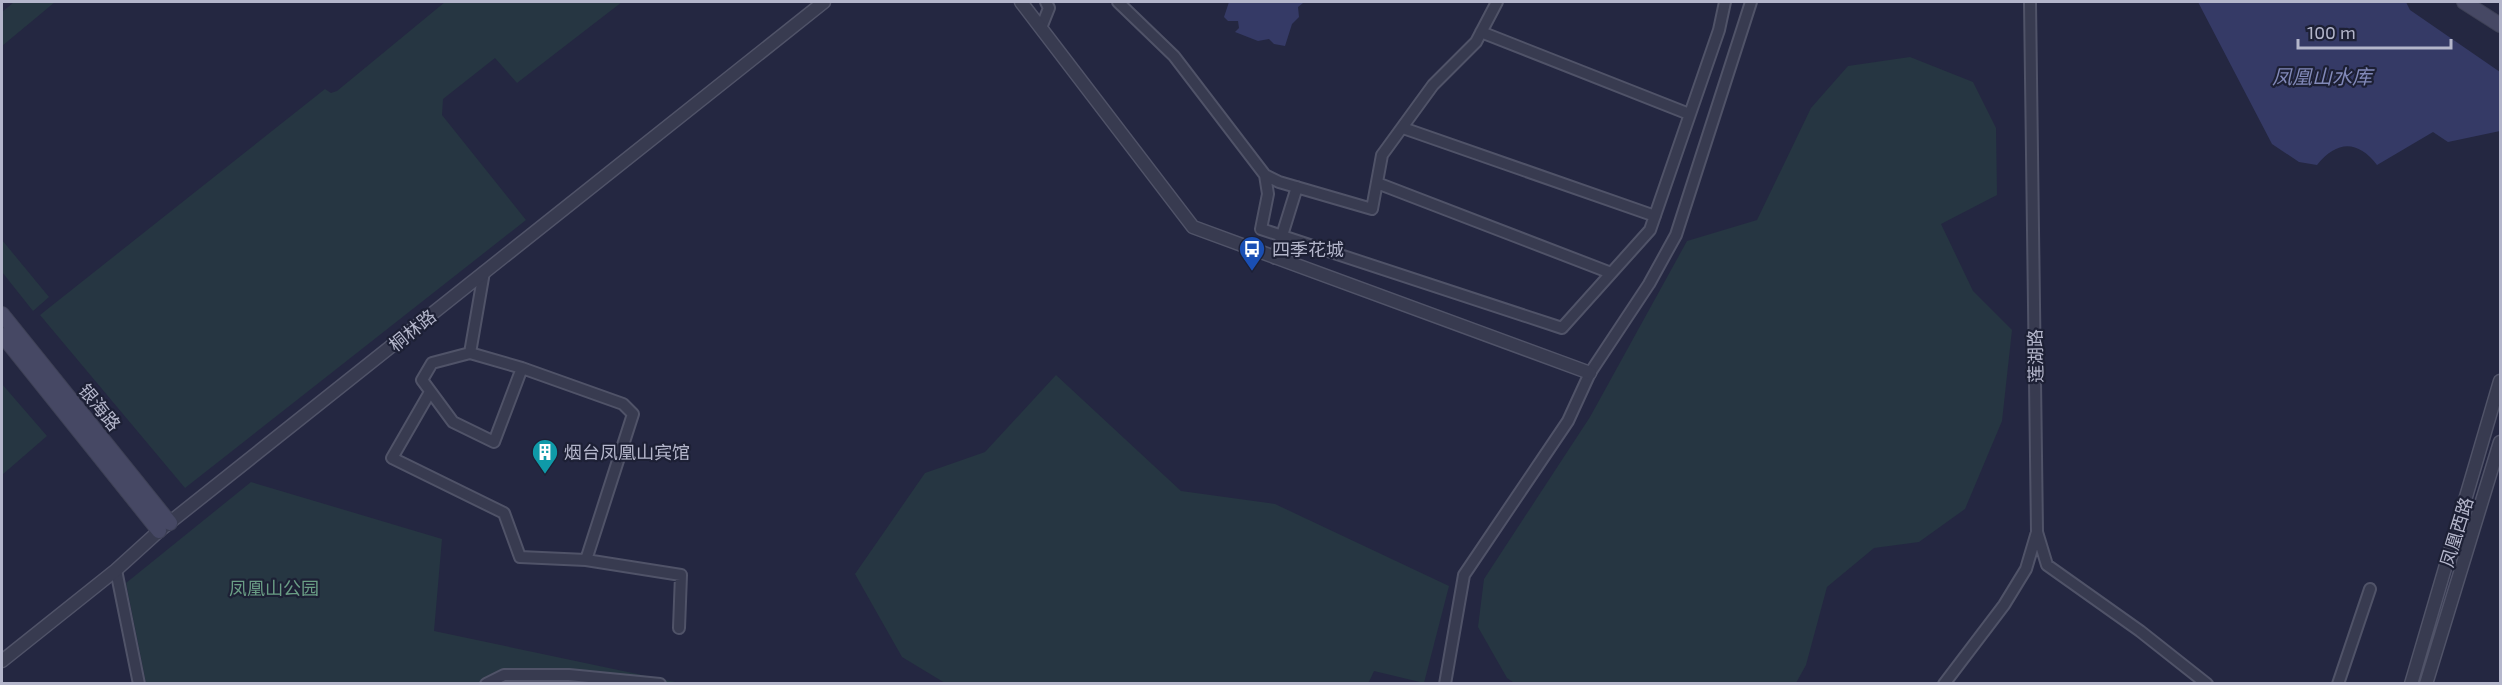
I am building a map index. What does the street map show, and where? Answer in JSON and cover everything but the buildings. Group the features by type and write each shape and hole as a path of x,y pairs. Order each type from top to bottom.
{"main road":[{"path":"2464,2 2500,25"},
{"name":"银海路","path":"2,314 164,527"},
{"name":"银海路","path":"2,335 164,527"}],"street":[{"name":"桐林路","path":"2,661 116,570 164,527 824,2"},
{"path":"1021,2 1193,227 1590,373"},
{"path":"1041,28 1049,8 1046,2"},
{"path":"1118,2 1174,56 1265,175 1268,194 1261,230 1562,328 1650,230 1719,30 1724,2"},
{"path":"1265,175 1372,209 1382,155 1432,85 1476,42 1497,2"},
{"path":"1445,684 1464,575 1568,422 1590,373 1648,284 1676,234 1750,2"},
{"name":"莲湖路","path":"1944,684 2004,605 2026,568 2037,532 2030,2"},
{"path":"1481,32 1689,114"},
{"path":"1403,128 1654,216"},
{"path":"1377,183 1611,273"},
{"path":"1275,258 1297,187"},
{"path":"470,353 484,272"},
{"path":"522,368 494,441 453,422 422,380 432,363 470,353 522,368 623,404 633,414 585,560"},
{"name":"凤凰西路","path":"2411,684 2500,381"},
{"path":"430,392 392,458 504,513 520,557 585,560 681,575 679,628"},
{"name":"凤凰西路","path":"2426,684 2500,442"},
{"path":"2037,532 2047,565 2140,631 2207,684"},
{"path":"116,570 139,684"},
{"path":"2338,684 2370,589"},
{"path":"1437,684 1448,668"},
{"path":"486,684 504,675 569,675 660,684"}],"green space":[{"path":"14,2 55,2 2,46 2,12"},
{"path":"445,2 622,2 517,83 495,58 443,99 442,115 526,220 185,488 40,315 325,89 331,93 337,91"},
{"path":"1910,57 1973,82 1996,128 1997,195 1941,224 1973,291 2012,330 2002,421 1965,509 1919,542 1874,548 1827,587 1806,665 1796,683 1516,684 1507,678 1478,627 1484,579 1590,417 1687,241 1757,220 1811,108 1848,66"},
{"path":"2,240 49,297 33,311 2,272"},
{"path":"1056,375 1181,491 1275,504 1449,586 1424,683 1374,671 1368,684 945,683 902,657 855,574 925,473 985,452"},
{"path":"2,384 47,436 2,475"},
{"name":"凤凰山公园","path":"251,482 442,539 434,631 680,683 146,683 126,583"}],"water":[{"path":"1229,2 1303,3 1298,7 1299,17 1292,24 1285,46 1274,44 1269,39 1258,41 1235,32 1239,28 1238,21 1228,21 1224,17"},
{"name":"凤凰山水库","path":"2198,2 2406,2 2410,10 2500,72 2500,131 2448,142 2433,132 2377,165 2362,151 2347,146 2332,151 2317,165 2299,162 2272,144"}],"place":[{"name":"四季花城","path":"1252,272"},
{"name":"烟台凤凰山宾馆","path":"545,475"}]}
